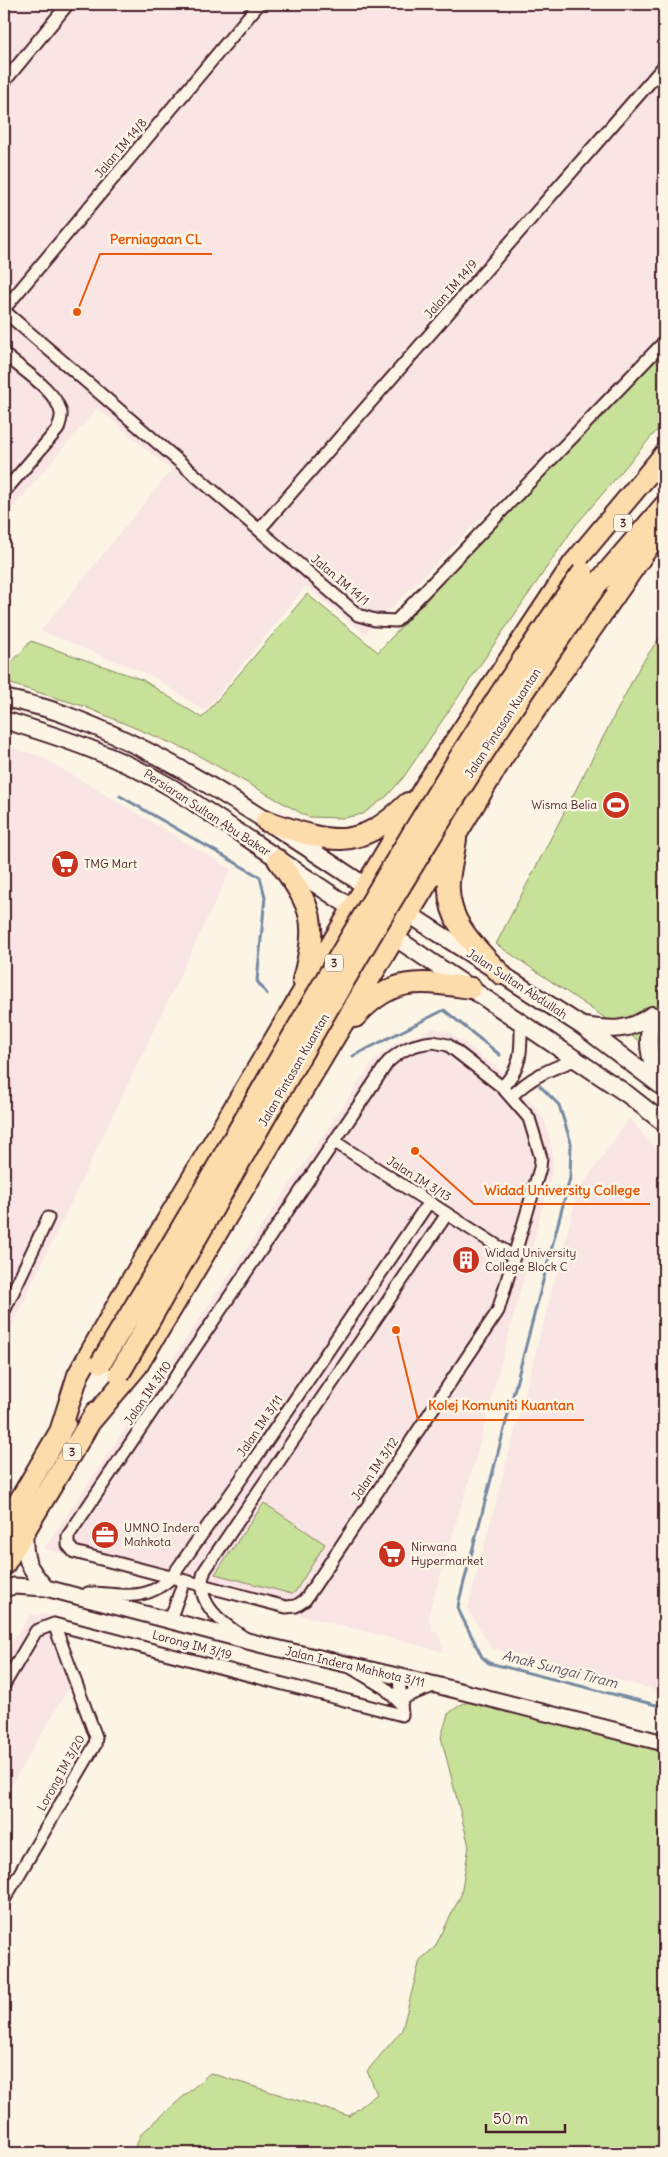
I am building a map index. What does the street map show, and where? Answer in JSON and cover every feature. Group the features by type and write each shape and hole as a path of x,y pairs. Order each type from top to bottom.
{"highway":[{"path":"59,1434 82,1367 426,785 573,564 664,455"},
{"name":"3","path":"590,578 664,475"},
{"name":"3","path":"590,578 664,506"},
{"path":"90,1422 137,1366 458,828 507,750 662,528"},
{"name":"Jalan Pintasan Kuantan","path":"4,1526 343,948 451,768 524,654 590,578"},
{"name":"Jalan Pintasan Kuantan","path":"4,1565 119,1374 356,962 473,768 541,664 590,578"},
{"path":"266,821 322,838 343,839 361,836 378,829 390,820 426,785"},
{"path":"458,828 449,883 450,901 454,917 467,937 501,974"},
{"path":"391,844 394,862 399,870 406,875 424,877 432,873"},
{"path":"278,860 297,886 312,920 312,940 299,999"},
{"path":"329,948 340,936 347,934 360,935 371,942 374,948 376,968"},
{"path":"329,1047 369,1001 393,987 423,983 471,988"}],"main road":[{"name":"Persiaran Sultan Abu Bakar","path":"4,698 65,714 122,738 182,769 366,886"},
{"name":"Persiaran Sultan Abu Bakar","path":"4,720 70,740 143,770 394,937"},
{"name":"Jalan Sultan Abdullah","path":"366,886 582,1026 662,1086"},
{"path":"394,937 628,1094 664,1123"},
{"path":"582,1026 606,1029 632,1027 652,1015 648,1037 650,1059 662,1086"},
{"path":"628,1094 630,1061"}],"street":[{"path":"4,82 68,4"},
{"name":"Jalan IM 14/8","path":"4,310 259,4"},
{"name":"Jalan IM 14/9","path":"259,530 664,66"},
{"name":"Jalan IM 14/1","path":"4,310 358,615 376,620 396,620 664,342"},
{"path":"4,354 53,395 59,404 62,416 58,429 4,492"},
{"path":"502,1087 516,1071 521,1022"},
{"name":"Jalan IM 3/12","path":"201,1585 286,1607 296,1606 305,1600 498,1311 540,1168 541,1158 529,1118 511,1097 502,1087 448,1046 432,1042 416,1044 400,1051 388,1062 335,1142"},
{"path":"511,1097 532,1077 575,1060"},
{"name":"Jalan IM 3/13","path":"335,1142 513,1256"},
{"name":"Jalan IM 3/10","path":"201,1585 74,1552 68,1545 68,1536 335,1142"},
{"name":"Jalan IM 3/11","path":"71,1594 138,1595 156,1590 171,1578 429,1202"},
{"path":"263,1645 244,1638 217,1617 204,1601 201,1585 205,1570 448,1214"},
{"path":"4,1311 48,1218"},
{"path":"320,1362 338,1374"},
{"path":"25,1530 24,1554 28,1567 46,1588"},
{"path":"170,1620 184,1581"},
{"name":"Jalan Indera Mahkota 3/11","path":"4,1589 14,1586 46,1588 263,1645 436,1685 664,1743"},
{"path":"4,1685 36,1631 54,1624"},
{"name":"Lorong IM 3/19","path":"54,1624 402,1716 400,1704"},
{"name":"Lorong IM 3/20","path":"4,1900 94,1745 96,1737 54,1624"},
{"path":"350,1666 385,1688 400,1704"},
{"path":"399,1677 400,1704"},
{"path":"400,1704 408,1696 436,1685"}],"shaded area":[{"path":"4,4 664,4 664,336 365,634 306,586 205,711 152,676 41,631 171,470 97,408 4,518"},
{"path":"4,745 40,756 231,869 4,1342"},
{"path":"434,1028 449,1032 503,1072 523,1092 545,1120 552,1150 553,1168 475,1461 429,1613 432,1631 438,1632 444,1652 44,1549 372,1063 395,1043"},
{"path":"629,1118 664,1158 664,1692 491,1648 468,1608 578,1192"},
{"path":"43,1614 55,1616 73,1681 4,1797 4,1654 30,1615"}],"green space":[{"path":"664,351 664,422 575,526 403,778 387,796 363,814 344,818 308,817 192,752 83,706 4,682 4,671 31,641 143,680 202,718 307,594 378,652 504,516"},
{"name":"Wisma Belia","path":"664,631 664,1058 496,944 640,666"},
{"path":"264,1503 325,1544 292,1594 215,1574"},
{"path":"482,1697 664,1743 664,2152 133,2153 141,2134 210,2073 349,2116 377,2094 367,2071 402,2030 420,1960 435,1947 461,1895 469,1846 441,1737 448,1714 460,1705"}],"waterway":[{"path":"120,796 260,877 265,897 257,981 267,994"},
{"path":"353,1056 444,1010 500,1055"},
{"name":"Anak Sungai Tiram","path":"540,1086 559,1105 571,1143 570,1178 458,1609 482,1657 489,1663 664,1707"}],"place":[{"name":"Perniagaan CL","path":"77,312"},
{"name":"Wisma Belia","path":"616,805"},
{"name":"TMG Mart","path":"65,864"},
{"name":"Widad University College","path":"415,1151"},
{"name":"Widad University College Block C","path":"466,1260"},
{"name":"Kolej Komuniti Kuantan","path":"396,1330"},
{"name":"UMNO Indera Mahkota","path":"105,1535"},
{"name":"Nirwana Hypermarket","path":"392,1554"}]}
